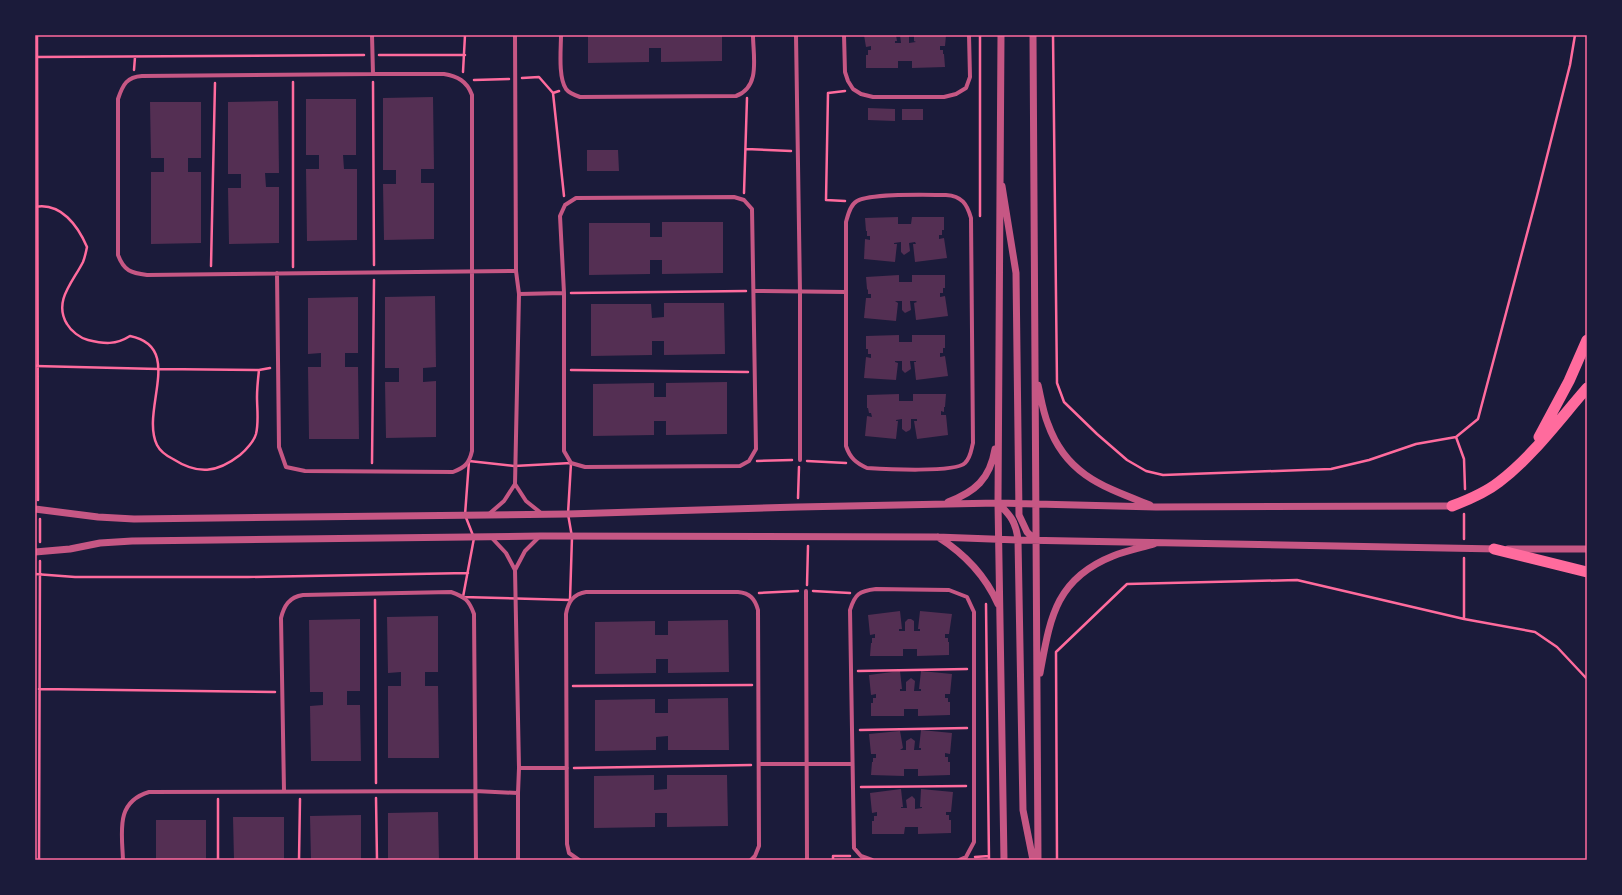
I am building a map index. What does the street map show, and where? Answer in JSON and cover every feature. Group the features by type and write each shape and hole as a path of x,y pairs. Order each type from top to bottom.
{"highway":[{"path":"1530,455 1569,381 1587,340"},
{"path":"1448,507 1477,496 1499,483 1530,455 1587,388"},
{"path":"1494,549 1587,572"}],"street":[{"path":"372,35 372,74"},
{"path":"489,515 504,501 514,484 519,294 516,271 515,35"},
{"path":"561,35 561,75 565,88 571,93 580,97 736,96 747,90 752,83 754,75 753,35"},
{"path":"796,35 800,292 800,460"},
{"path":"844,35 845,72 848,81 854,89 861,94 873,97 944,96 956,94 966,88 970,77 969,35"},
{"path":"1001,35 999,164 998,539 1004,860"},
{"path":"1033,35 1038,860"},
{"path":"276,273 279,366 279,447 286,467 320,472 453,472 462,468 470,461 472,451 472,272 472,94 469,87 463,81 453,76 444,74 293,74 133,77 126,82 118,99 118,255 121,263 127,270 137,274 147,275 211,275 276,273 472,272 516,271"},
{"path":"999,164 1016,273 1019,515 1027,532 1035,540"},
{"path":"946,195 954,196 963,200 969,208 971,218 973,443 971,454 965,464 955,468 942,469 867,468 850,457 846,446 846,292 846,222 848,212 856,201 868,197 946,195"},
{"path":"734,197 744,200 752,209 754,291 756,449 749,461 740,466 585,467 571,463 564,451 564,293 560,216 564,205 576,198 734,197"},
{"path":"754,291 846,292"},
{"path":"519,294 564,293"},
{"path":"1035,374 1048,423 1061,449 1073,465 1081,472 1099,483 1156,507"},
{"path":"942,504 959,498 979,485 988,471 994,456 998,433"},
{"path":"514,484 526,501 541,514"},
{"path":"998,503 1012,519 1016,527 1018,540 1023,810 1033,860"},
{"path":"37,510 98,517 134,519 489,515 998,503 1156,507 1448,507"},
{"path":"37,553 100,543 132,541 491,536 937,537 1018,540 1494,549 1587,549"},
{"path":"491,536 506,553 515,570 519,768 518,860"},
{"path":"515,570 525,551 540,536"},
{"path":"937,537 951,546 976,568 986,582 999,608"},
{"path":"1037,688 1052,616 1062,596 1073,580 1084,571 1113,556 1162,542"},
{"path":"872,860 862,856 854,848 850,610 853,601 859,593 876,589 949,590 966,597 974,612 974,842 966,857 959,860"},
{"path":"806,591 807,860"},
{"path":"284,791 281,618 284,608 295,596 303,595 451,592 463,597 470,605 474,614 476,860"},
{"path":"579,860 569,853 567,849 566,614 567,606 570,600 577,594 593,592 738,592 746,594 755,601 758,610 759,846 755,856 751,860"},
{"path":"759,764 852,764"},
{"path":"519,768 567,768"},
{"path":"123,860 122,819 128,805 138,795 149,792 475,791 518,793"}],"path":[{"path":"37,35 36,491 37,553 40,574 39,860"},
{"path":"466,35 463,81 539,77 553,93 564,205"},
{"path":"1053,35 1057,383 1064,402 1097,434 1127,460 1146,471 1163,475 1331,469 1369,460 1416,444 1456,437 1478,419 1537,196 1570,65 1575,35"},
{"path":"36,57 465,55"},
{"path":"133,77 135,57"},
{"path":"293,74 293,273"},
{"path":"211,275 215,75"},
{"path":"553,93 565,88"},
{"path":"854,89 828,93 826,200 856,201"},
{"path":"744,200 747,90"},
{"path":"746,149 798,151"},
{"path":"36,206 54,209 66,215 74,222 87,247 84,261 64,294 61,308 63,318 70,329 85,339 98,343 111,344 123,341 130,336 140,338 147,342 156,352 158,369 153,415 157,445 164,453 183,465 205,470 226,465 245,450 256,435 259,370"},
{"path":"564,293 754,291"},
{"path":"36,365 158,369 259,370 279,366"},
{"path":"564,370 755,372"},
{"path":"1456,437 1464,459"},
{"path":"798,507 800,460"},
{"path":"806,591 809,537"},
{"path":"1464,571 1464,619"},
{"path":"35,574 75,577 248,577 468,573"},
{"path":"1057,860 1056,652 1127,584 1297,580 1464,619 1535,632 1557,647 1587,679"},
{"path":"375,594 377,860"},
{"path":"986,604 989,860"},
{"path":"851,671 974,669"},
{"path":"566,686 759,685"},
{"path":"39,689 283,693"},
{"path":"852,730 974,728"},
{"path":"567,768 759,764"},
{"path":"852,787 974,786"},
{"path":"298,860 300,791"},
{"path":"218,792 218,860"},
{"path":"833,860 833,856 862,856"}],"building":[{"path":"588,35 722,35 722,61 661,62 661,48 649,48 649,62 588,63"},
{"path":"864,35 896,35 897,41 895,41 895,43 901,43 900,35 909,35 909,43 916,42 914,41 914,35 946,35 945,46 940,46 940,50 943,50 944,54 945,67 912,68 912,61 898,61 898,68 866,68 866,55 868,55 868,50 871,50 871,46 866,47"},
{"path":"433,97 434,169 421,169 421,183 434,183 434,239 384,240 383,184 396,184 396,170 383,170 383,98"},
{"path":"306,99 356,99 356,155 343,155 344,169 357,169 357,240 307,241 306,169 319,169 319,155 306,155"},
{"path":"278,101 279,173 265,173 266,187 279,187 279,243 229,244 228,188 241,188 241,174 228,174 228,102"},
{"path":"150,102 201,102 201,158 188,158 188,172 201,172 201,243 151,244 151,172 164,172 164,158 151,158"},
{"path":"868,108 895,109 895,121 868,120"},
{"path":"902,109 923,109 923,120 902,120"},
{"path":"587,150 618,150 619,171 587,171"},
{"path":"898,217 898,224 911,224 912,217 944,217 944,230 942,230 942,235 939,235 939,239 944,238 947,258 915,262 913,244 916,244 915,242 909,243 910,251 904,255 901,252 901,242 894,243 897,244 895,262 864,259 865,239 870,240 870,236 867,236 865,218"},
{"path":"662,222 723,222 723,273 662,274 662,260 650,260 650,274 589,275 589,223 650,223 650,237 662,237"},
{"path":"899,275 899,282 912,282 912,275 945,275 945,288 943,288 943,293 940,293 940,297 945,296 948,316 916,320 914,303 917,302 916,301 910,301 911,310 905,313 902,310 902,301 895,301 898,303 896,321 864,318 866,298 871,298 871,294 868,294 866,277"},
{"path":"435,296 436,367 423,368 423,382 436,381 436,437 386,438 385,382 399,382 399,368 385,368 385,297"},
{"path":"358,297 358,353 345,353 345,367 358,367 359,439 309,439 308,367 321,367 321,353 308,354 308,298"},
{"path":"664,303 724,303 725,354 664,355 664,341 652,341 652,355 591,356 591,304 651,304 652,318 664,317"},
{"path":"899,335 899,342 912,342 912,335 945,335 945,348 943,348 943,353 940,353 940,357 945,356 948,376 916,380 914,362 916,361 910,361 911,369 905,373 902,370 902,361 895,361 898,363 896,380 864,378 866,357 871,358 871,354 868,354 868,349 866,349 866,336"},
{"path":"727,382 727,434 666,435 666,421 654,421 654,435 593,436 593,384 654,383 654,397 666,397 666,383"},
{"path":"899,394 899,401 913,401 913,394 946,394 944,412 941,411 941,415 946,415 948,435 917,439 914,421 917,421 917,419 911,419 911,428 906,432 902,429 902,419 896,420 898,421 896,439 865,436 867,416 872,417 867,408 867,395"},
{"path":"900,611 902,629 899,629 899,631 905,631 905,622 908,619 911,619 914,621 914,631 920,631 920,629 918,629 920,611 952,614 949,634 945,634 945,638 948,638 949,642 949,655 917,656 917,649 903,649 903,656 870,656 872,638 875,638 875,634 870,635 868,615"},
{"path":"438,616 438,672 425,672 425,686 438,686 439,758 388,758 388,686 401,686 401,672 388,673 387,617"},
{"path":"360,619 360,691 347,691 347,705 360,705 361,761 311,761 310,706 323,705 323,692 310,692 309,620"},
{"path":"728,620 729,672 668,673 668,659 656,659 656,673 595,674 595,622 655,621 655,635 668,635 668,621"},
{"path":"900,671 902,689 900,689 900,691 906,691 906,682 911,678 915,681 914,691 921,691 921,689 919,689 921,671 952,674 950,694 945,694 945,698 948,698 948,702 950,702 950,715 918,716 918,709 904,709 904,716 871,716 871,703 873,703 873,698 876,698 876,694 871,695 869,675"},
{"path":"728,698 729,750 668,750 668,736 656,737 656,750 595,751 595,700 655,699 655,713 668,713 668,699"},
{"path":"921,730 952,733 950,754 945,753 945,757 948,757 948,762 950,762 950,775 918,776 918,769 904,769 904,776 871,775 872,762 873,758 876,758 876,754 871,754 869,734 900,731 903,748 900,750 906,750 906,741 911,738 915,741 914,750 921,750 921,748 919,748"},
{"path":"654,775 654,790 667,789 667,775 727,775 728,826 667,827 667,813 655,813 655,827 594,828 594,776"},
{"path":"901,789 903,807 901,808 907,808 906,800 912,796 915,799 915,809 922,808 920,807 921,789 953,792 951,812 946,812 946,815 949,815 949,820 951,820 951,833 918,834 918,827 905,827 904,834 872,834 872,821 874,821 874,816 877,816 877,812 872,813 870,793"},
{"path":"438,812 439,860 388,860 388,813"},
{"path":"361,815 361,860 311,860 310,816"},
{"path":"233,817 284,817 284,860 234,860"},
{"path":"156,820 206,820 206,860 156,860"}]}
